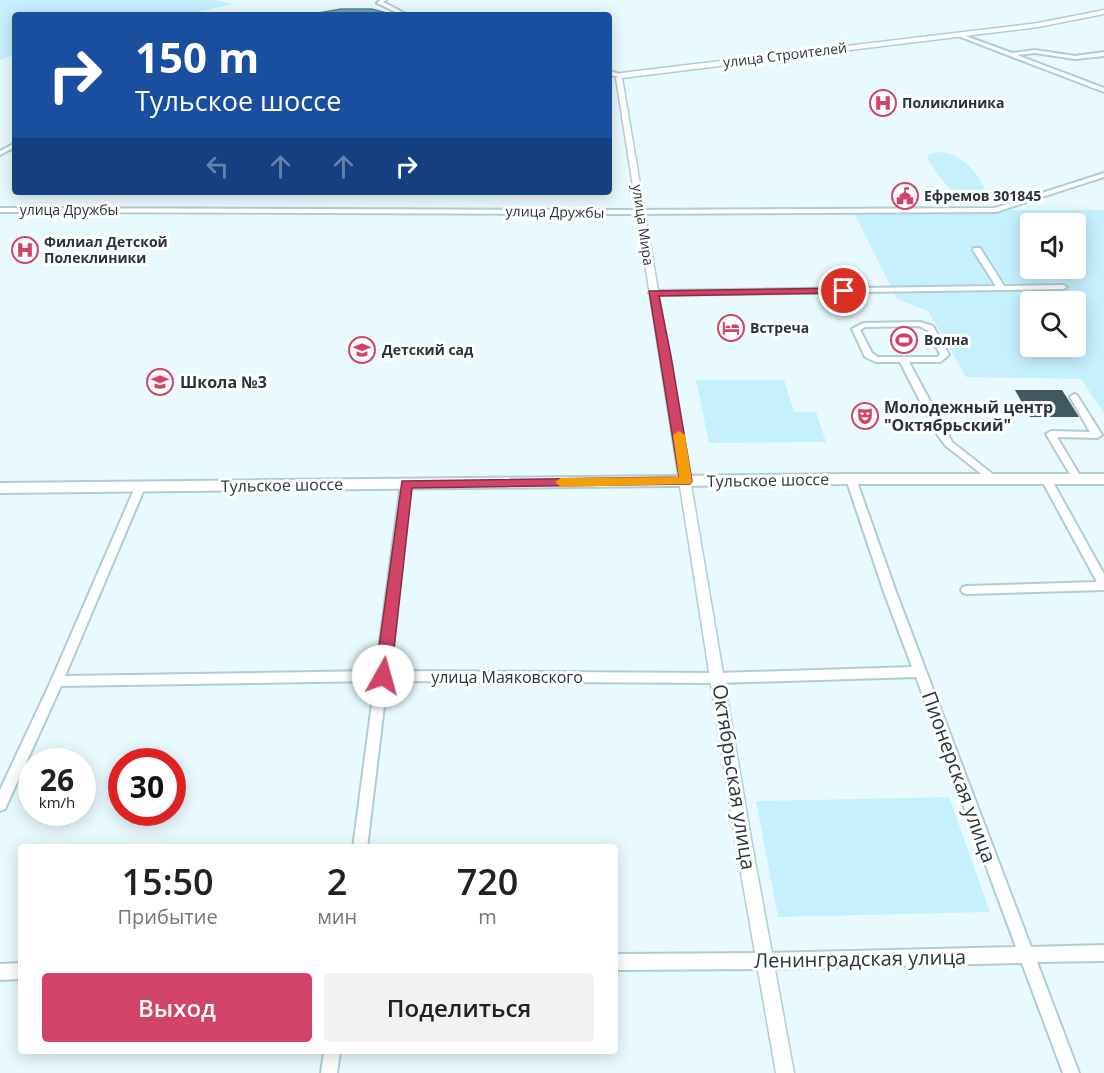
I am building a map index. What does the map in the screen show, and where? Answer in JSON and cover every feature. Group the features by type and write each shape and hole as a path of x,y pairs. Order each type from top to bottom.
{"main road":[{"name":"Тульское шоссе","path":"0,488 851,479 1104,479"}],"street":[{"path":"384,0 379,2 400,12"},
{"name":"улица Строителей","path":"612,74 621,75 1038,26 1104,12"},
{"path":"960,34 1104,90"},
{"path":"1010,55 1028,50 1072,57 1104,54"},
{"name":"улица Мира","path":"621,75 619,78 653,293 666,356 686,481"},
{"name":"улица Дружбы","path":"0,210 641,212 996,210 1104,175"},
{"path":"976,250 1002,289"},
{"path":"653,293 1063,287"},
{"path":"920,324 930,328 945,354 940,359 903,360 876,359 868,355 856,329 863,325 920,324"},
{"path":"903,360 942,434 956,450 992,478"},
{"path":"1074,398 1097,435 1051,434 1077,479"},
{"name":"Пионерская улица","path":"851,479 890,592 1024,955 1071,1073"},
{"path":"967,590 1104,585 1046,479"},
{"name":"Октябрьская улица","path":"686,481 745,850 785,1073"},
{"path":"361,844 406,484"},
{"path":"0,805 57,681 140,487"},
{"name":"улица Маяковского","path":"57,681 383,676 718,678 920,672"},
{"name":"Ленинградская улица","path":"618,962 1104,953"},
{"path":"0,972 18,971"},
{"path":"329,1073 332,1054"}],"shaded area":[{"path":"0,0 215,0 233,4 197,12 12,12 12,56 0,60"},
{"path":"341,9 372,9 383,12 324,12"},
{"path":"940,152 955,156 968,165 979,177 986,192 968,198 951,189 927,158 930,154"},
{"path":"911,210 1104,210 1104,413 1081,379 966,377 928,311 897,299 854,213"},
{"path":"696,380 784,380 794,412 816,412 826,442 709,443"},
{"path":"949,797 990,912 778,917 756,801"}],"building":[{"path":"1015,390 1062,390 1079,417 1030,417"}],"slow traffic":[{"path":"561,482 686,481 679,435"}],"place":[{"name":"Поликлиника","path":"883,103"},
{"name":"Ефремов 301845","path":"905,196"},
{"name":"Филиал Детской Полеклиники","path":"25,250"},
{"name":"Встреча","path":"731,328"},
{"name":"Волна","path":"904,340"},
{"name":"Детский сад","path":"362,350"},
{"name":"Школа №3","path":"160,382"},
{"name":"Молодежный центр \"Октябрьский\"","path":"865,416"}],"route":[{"path":"383,676 406,484 686,481 666,356 653,293 844,291"}]}
